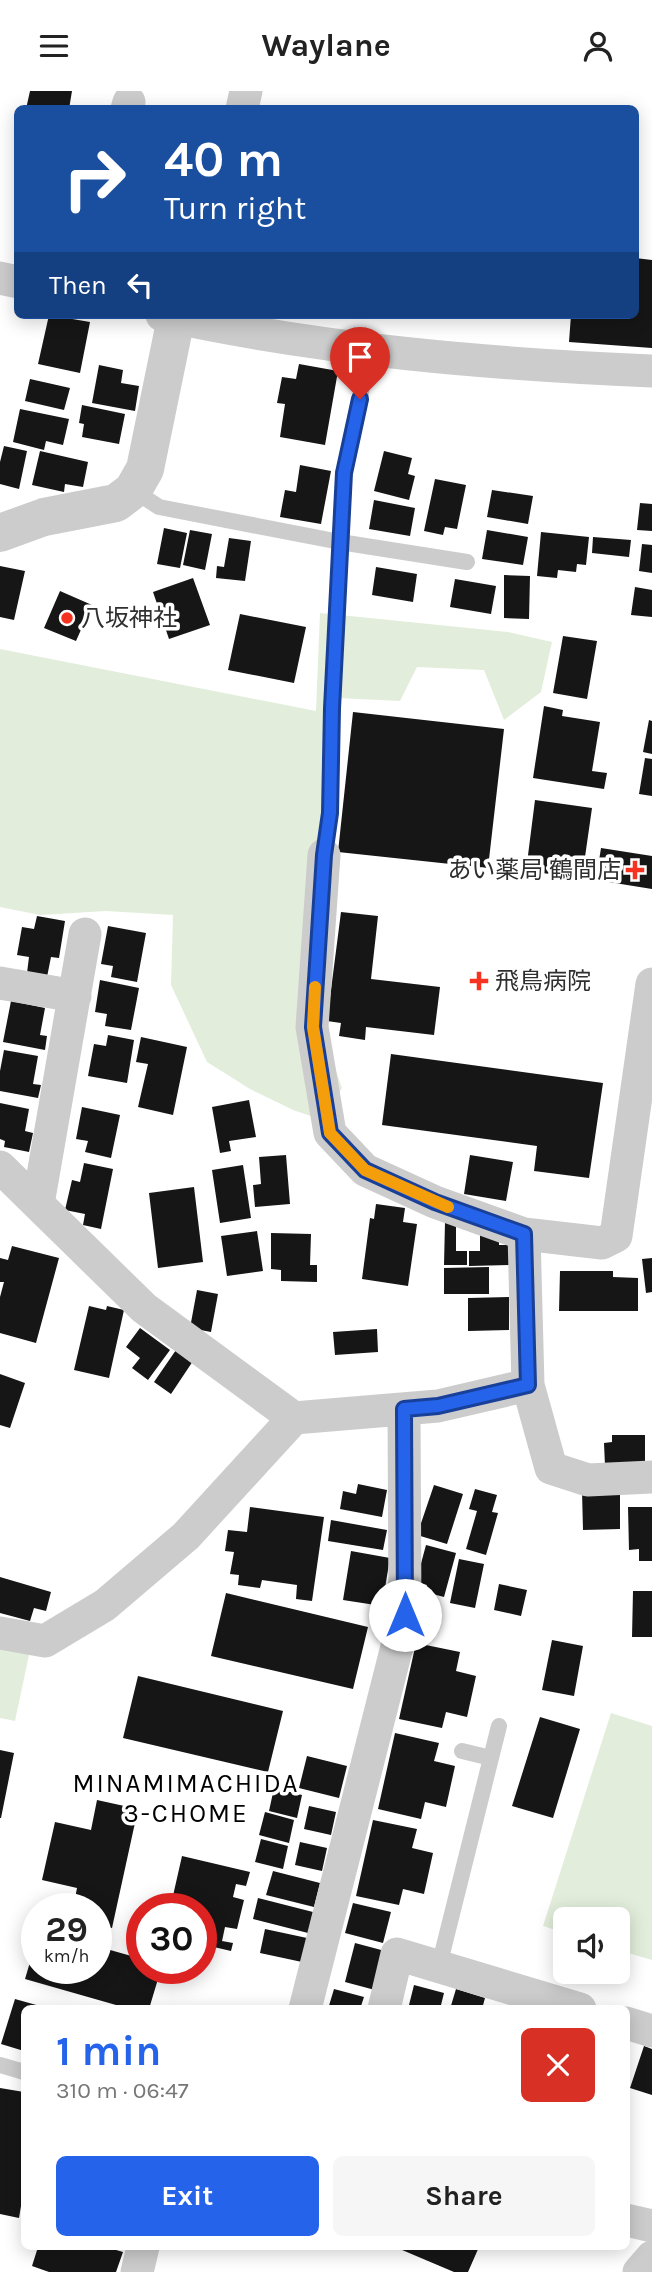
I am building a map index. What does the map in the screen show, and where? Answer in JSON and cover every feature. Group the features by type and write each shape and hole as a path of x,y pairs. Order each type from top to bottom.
{"street":[{"path":"0,533 44,517 116,503 133,491 145,469 181,319"},
{"path":"193,319 370,349 487,362 652,371"},
{"path":"324,855 313,1027 330,1133 365,1170 435,1202 524,1234 602,1243 615,1235 652,984"},
{"path":"38,1204 85,934"},
{"path":"0,983 75,996"},
{"path":"0,1167 144,1308 293,1418 438,1406 528,1385"},
{"path":"524,1234 528,1385 551,1468 588,1480 652,1477"},
{"path":"306,2005 405,1615 404,1409"},
{"path":"0,1633 45,1641 105,1605 186,1536 293,1418"},
{"path":"385,2005 397,1954 567,2005"},
{"path":"630,2024 652,2031"},
{"path":"630,2221 652,2226"},
{"path":"137,2272 142,2250"},
{"path":"639,2272 652,2257"}],"lane":[{"path":"324,855 330,813 344,473 370,349"},
{"path":"133,491 159,506 340,542 467,562"},
{"path":"439,1966 499,1726"},
{"path":"462,1751 491,1758"},
{"path":"0,2064 21,2071"}],"green space":[{"path":"320,613 508,632 552,642 541,692 504,720 484,670 417,667 400,701 337,698 304,980 342,1088 323,1120 293,1110 250,1089 207,1062 171,985 173,915 106,911 40,915 0,907 0,649 316,711"},
{"path":"0,1645 30,1650 15,1721 0,1718"},
{"path":"611,1713 652,1726 652,1960 630,1954 630,1907 553,1907 553,1929 543,1926"}],"building":[{"path":"30,91 72,91 70,105 27,105"},
{"path":"639,258 652,260 652,348 569,342 571,319 639,319"},
{"path":"48,319 90,322 80,373 38,364"},
{"path":"299,364 338,371 325,445 280,437 285,404 277,403 282,377 296,379"},
{"path":"99,365 123,370 121,383 139,386 135,411 92,403"},
{"path":"30,379 70,388 64,410 25,401"},
{"path":"82,405 125,414 119,444 82,437 84,424 79,423"},
{"path":"20,409 69,419 63,445 46,441 44,450 13,442"},
{"path":"4,446 27,451 19,489 0,484 0,462"},
{"path":"40,451 88,462 83,487 65,484 64,492 32,485"},
{"path":"384,451 412,458 408,474 415,476 409,500 374,491"},
{"path":"300,465 331,471 321,524 280,517 285,490 296,492"},
{"path":"435,479 466,485 457,529 445,527 443,535 424,531"},
{"path":"492,490 533,496 528,524 487,517"},
{"path":"374,500 415,508 410,536 369,529"},
{"path":"640,503 652,504 652,531 637,530"},
{"path":"164,528 187,533 180,568 157,564"},
{"path":"190,530 212,534 205,570 183,565"},
{"path":"487,530 528,537 523,565 482,559"},
{"path":"541,532 589,537 586,565 577,564 576,572 558,570 557,578 537,576"},
{"path":"593,537 631,540 629,557 592,553"},
{"path":"229,538 251,541 245,581 216,578 217,566 224,567"},
{"path":"642,544 652,545 652,573 639,571"},
{"path":"0,566 25,571 14,620 0,617"},
{"path":"376,567 417,574 413,602 372,595"},
{"path":"504,575 530,576 529,619 504,618"},
{"path":"193,578 210,625 169,639 153,592"},
{"path":"455,579 496,586 491,614 450,607"},
{"path":"635,587 652,590 652,617 631,615"},
{"path":"60,591 92,605 76,641 44,628"},
{"path":"240,614 306,627 294,683 228,670"},
{"path":"563,636 597,641 587,699 553,693"},
{"path":"544,706 563,710 562,716 600,722 592,771 607,773 604,789 533,778"},
{"path":"353,712 504,729 488,868 338,852"},
{"path":"649,720 652,721 652,754 643,752"},
{"path":"645,758 652,759 652,796 639,794"},
{"path":"535,800 592,808 582,878 526,871"},
{"path":"601,848 652,856 652,889 596,880"},
{"path":"341,912 378,916 371,979 440,987 434,1035 366,1027 365,1040 339,1036 341,1023 327,1021"},
{"path":"37,916 65,921 59,958 51,957 47,977 27,973 29,957 17,955 22,927 34,929"},
{"path":"108,926 146,933 137,982 111,977 113,966 101,964"},
{"path":"100,980 139,988 131,1030 105,1026 107,1014 95,1012"},
{"path":"11,1001 45,1008 40,1035 47,1036 45,1050 3,1042"},
{"path":"108,1035 134,1040 127,1083 88,1076 94,1044 106,1046"},
{"path":"141,1037 187,1047 173,1115 138,1107 148,1064 136,1062"},
{"path":"4,1050 38,1056 33,1084 41,1085 38,1098 0,1091"},
{"path":"391,1054 603,1083 589,1178 534,1171 537,1146 382,1125"},
{"path":"249,1100 256,1137 229,1141 231,1151 220,1153 212,1107"},
{"path":"0,1103 29,1109 25,1131 33,1133 29,1152 4,1147 5,1141 0,1139"},
{"path":"82,1107 120,1115 111,1158 85,1152 88,1141 76,1139"},
{"path":"286,1155 290,1204 255,1207 253,1185 261,1184 259,1157"},
{"path":"470,1155 513,1162 506,1201 464,1194"},
{"path":"84,1163 113,1169 101,1229 83,1225 85,1214 65,1210 72,1180 80,1182"},
{"path":"243,1165 251,1218 220,1223 212,1170"},
{"path":"194,1187 203,1262 158,1268 149,1193"},
{"path":"376,1204 405,1208 403,1222 417,1224 408,1286 362,1279 370,1218 374,1219"},
{"path":"445,1222 456,1222 456,1251 467,1251 467,1265 444,1265"},
{"path":"257,1231 263,1271 227,1276 221,1236"},
{"path":"271,1233 311,1234 310,1265 317,1265 317,1282 281,1281 281,1270 271,1269"},
{"path":"480,1234 499,1234 499,1245 509,1245 509,1265 469,1266 469,1251 480,1251"},
{"path":"12,1246 59,1258 36,1343 0,1333 0,1297 4,1282 0,1282 0,1258 8,1260"},
{"path":"652,1258 652,1292 646,1293 642,1259"},
{"path":"489,1267 489,1294 444,1294 444,1268"},
{"path":"560,1271 613,1271 613,1277 638,1278 638,1311 559,1311"},
{"path":"197,1290 218,1294 211,1332 190,1328"},
{"path":"509,1297 509,1330 468,1331 468,1298"},
{"path":"89,1306 124,1310 109,1378 74,1370"},
{"path":"140,1328 170,1350 148,1380 132,1368 140,1358 126,1347"},
{"path":"377,1329 378,1352 335,1355 333,1332"},
{"path":"176,1350 193,1361 171,1394 154,1382"},
{"path":"0,1374 25,1383 10,1428 0,1425"},
{"path":"612,1435 645,1435 645,1465 605,1466 604,1443 612,1442"},
{"path":"358,1484 387,1490 382,1517 340,1509 343,1491 356,1494"},
{"path":"434,1485 463,1494 447,1544 417,1535"},
{"path":"475,1489 497,1495 492,1512 498,1513 486,1555 466,1549 477,1511 469,1509"},
{"path":"620,1490 620,1529 583,1530 582,1491"},
{"path":"250,1507 324,1517 312,1601 296,1599 297,1585 262,1580 260,1588 238,1585 239,1575 230,1574 234,1552 225,1551 228,1530 247,1532"},
{"path":"628,1507 652,1507 652,1561 639,1561 639,1549 629,1550"},
{"path":"331,1520 387,1530 383,1550 328,1541"},
{"path":"426,1545 456,1553 444,1597 425,1592 427,1585 416,1582"},
{"path":"351,1551 390,1558 382,1606 343,1600"},
{"path":"459,1559 484,1564 475,1608 450,1603"},
{"path":"0,1577 51,1592 46,1611 34,1608 30,1621 0,1613"},
{"path":"499,1584 527,1590 521,1616 494,1610"},
{"path":"633,1591 652,1591 652,1637 632,1637"},
{"path":"226,1593 368,1627 353,1689 211,1656"},
{"path":"552,1640 583,1646 574,1696 542,1690"},
{"path":"416,1643 460,1652 456,1671 476,1676 467,1717 446,1712 442,1728 399,1719"},
{"path":"138,1676 283,1711 268,1772 123,1738"},
{"path":"540,1717 580,1729 553,1818 512,1806"},
{"path":"395,1733 439,1743 434,1761 455,1766 446,1807 425,1802 421,1819 378,1809"},
{"path":"0,1750 14,1753 1,1818 0,1818"},
{"path":"307,1756 347,1766 339,1798 299,1788"},
{"path":"274,1788 302,1795 297,1818 269,1811"},
{"path":"97,1800 138,1809 112,1928 112,1893 76,1893 77,1888 42,1880 55,1822 91,1830"},
{"path":"309,1806 336,1812 331,1835 304,1829"},
{"path":"265,1812 294,1820 289,1843 259,1835"},
{"path":"373,1820 417,1829 412,1848 433,1853 424,1894 403,1889 399,1905 356,1896"},
{"path":"261,1839 288,1846 283,1869 255,1862"},
{"path":"300,1842 327,1848 322,1871 295,1865"},
{"path":"182,1856 250,1872 246,1886 236,1884 233,1897 244,1900 237,1929 225,1927 222,1941 233,1943 231,1951 217,1948 217,1893 174,1893"},
{"path":"273,1871 320,1883 314,1907 266,1895"},
{"path":"258,1898 313,1912 308,1933 253,1919"},
{"path":"353,1903 391,1912 383,1943 345,1933"},
{"path":"265,1929 307,1938 302,1962 260,1953"},
{"path":"355,1943 385,1951 375,1990 345,1982"},
{"path":"112,1951 126,1954 126,1984 156,1984 150,2005 116,2005 42,1984 112,1984"},
{"path":"414,1985 444,1993 441,2005 409,2005"},
{"path":"334,1989 364,1997 361,2005 329,2005"},
{"path":"456,1989 485,1998 483,2005 451,2005"},
{"path":"15,1999 36,2005 21,2005 21,2050 1,2044"},
{"path":"644,2046 652,2049 652,2095 630,2088"},
{"path":"0,2088 21,2092 21,2206 19,2218 0,2214"},
{"path":"37,2250 123,2252 116,2272 49,2272 32,2266"},
{"path":"402,2250 478,2250 468,2272 454,2272"}],"slow traffic":[{"path":"315,987 313,1027 330,1133 365,1170 448,1207"}],"place":[{"name":"八坂神社","path":"67,618"},
{"name":"あい薬局 鶴間店","path":"635,870"},
{"name":"飛鳥病院","path":"479,981"}],"district":[{"name":"MINAMIMACHIDA 3-CHOME","path":"186,1798"}],"route":[{"path":"360,399 344,473 332,708 330,813 324,855 313,1027 330,1133 365,1170 435,1202 524,1234 528,1385 438,1406 404,1409 405,1615"}]}
